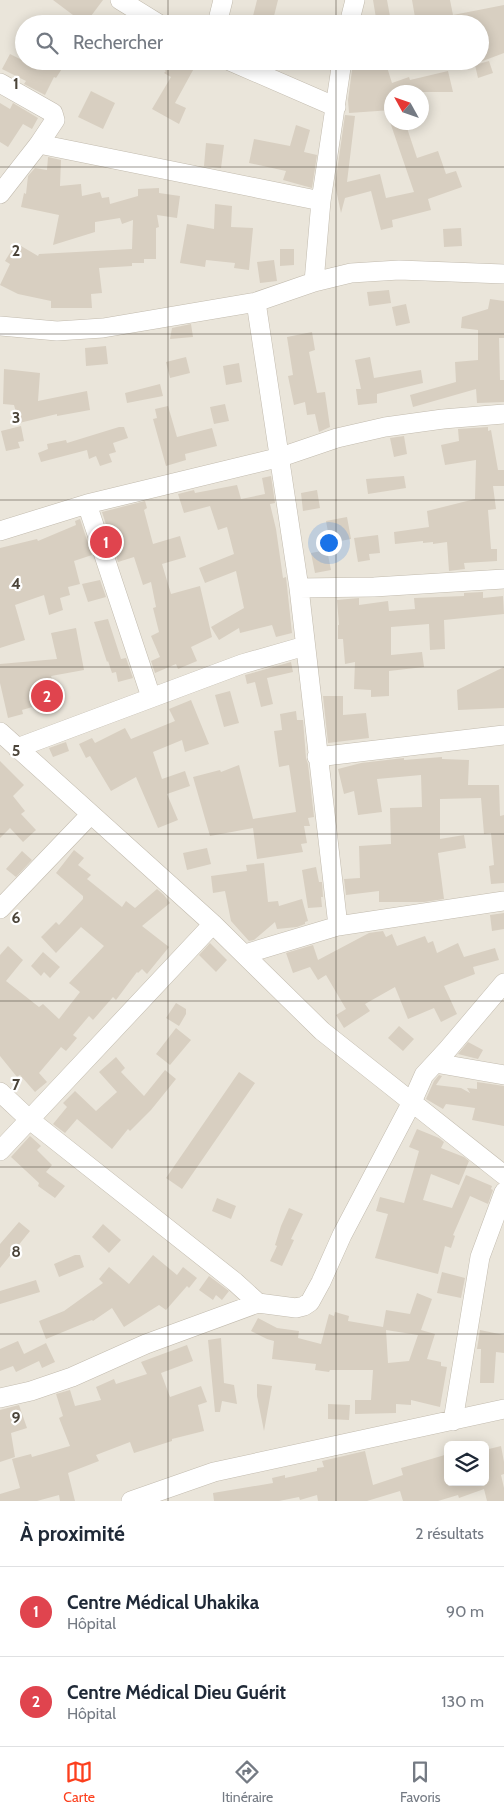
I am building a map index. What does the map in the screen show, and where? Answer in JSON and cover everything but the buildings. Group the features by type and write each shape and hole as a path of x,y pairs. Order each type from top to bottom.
{"street":[{"path":"120,0 144,15"},
{"path":"219,15 223,0"},
{"path":"351,15 355,0"},
{"path":"250,70 336,108"},
{"path":"314,282 321,201 341,70"},
{"path":"0,83 53,113 55,116 55,120 39,144 0,194"},
{"path":"39,144 321,201"},
{"path":"0,326 57,331 103,328 256,302 314,282 351,274 399,270 504,274"},
{"path":"256,302 281,457 299,588 338,926"},
{"path":"0,531 87,504 281,457 337,438 385,427 443,419 504,414"},
{"path":"87,504 151,697"},
{"path":"299,588 374,587 504,579"},
{"path":"17,748 242,664 305,646"},
{"path":"0,732 213,924 322,1031 504,1175"},
{"path":"317,757 504,735"},
{"path":"0,909 91,814"},
{"path":"245,954 338,926 504,901"},
{"path":"0,1151 213,924"},
{"path":"0,1398 31,1391 72,1377 146,1344 258,1303 296,1308 310,1302 342,1235 412,1102 420,1080 504,983"},
{"path":"435,1063 504,1075"},
{"path":"0,1092 30,1120 235,1282 258,1303"},
{"path":"453,1421 480,1257 504,1192"},
{"path":"131,1501 214,1472 504,1409"}],"shaded area":[{"path":"0,0 504,0 504,1501 0,1501"}],"place":[{"name":"Centre Médical Uhakika","path":"106,542"},
{"name":"Centre Médical Dieu Guérit","path":"47,696"}]}
